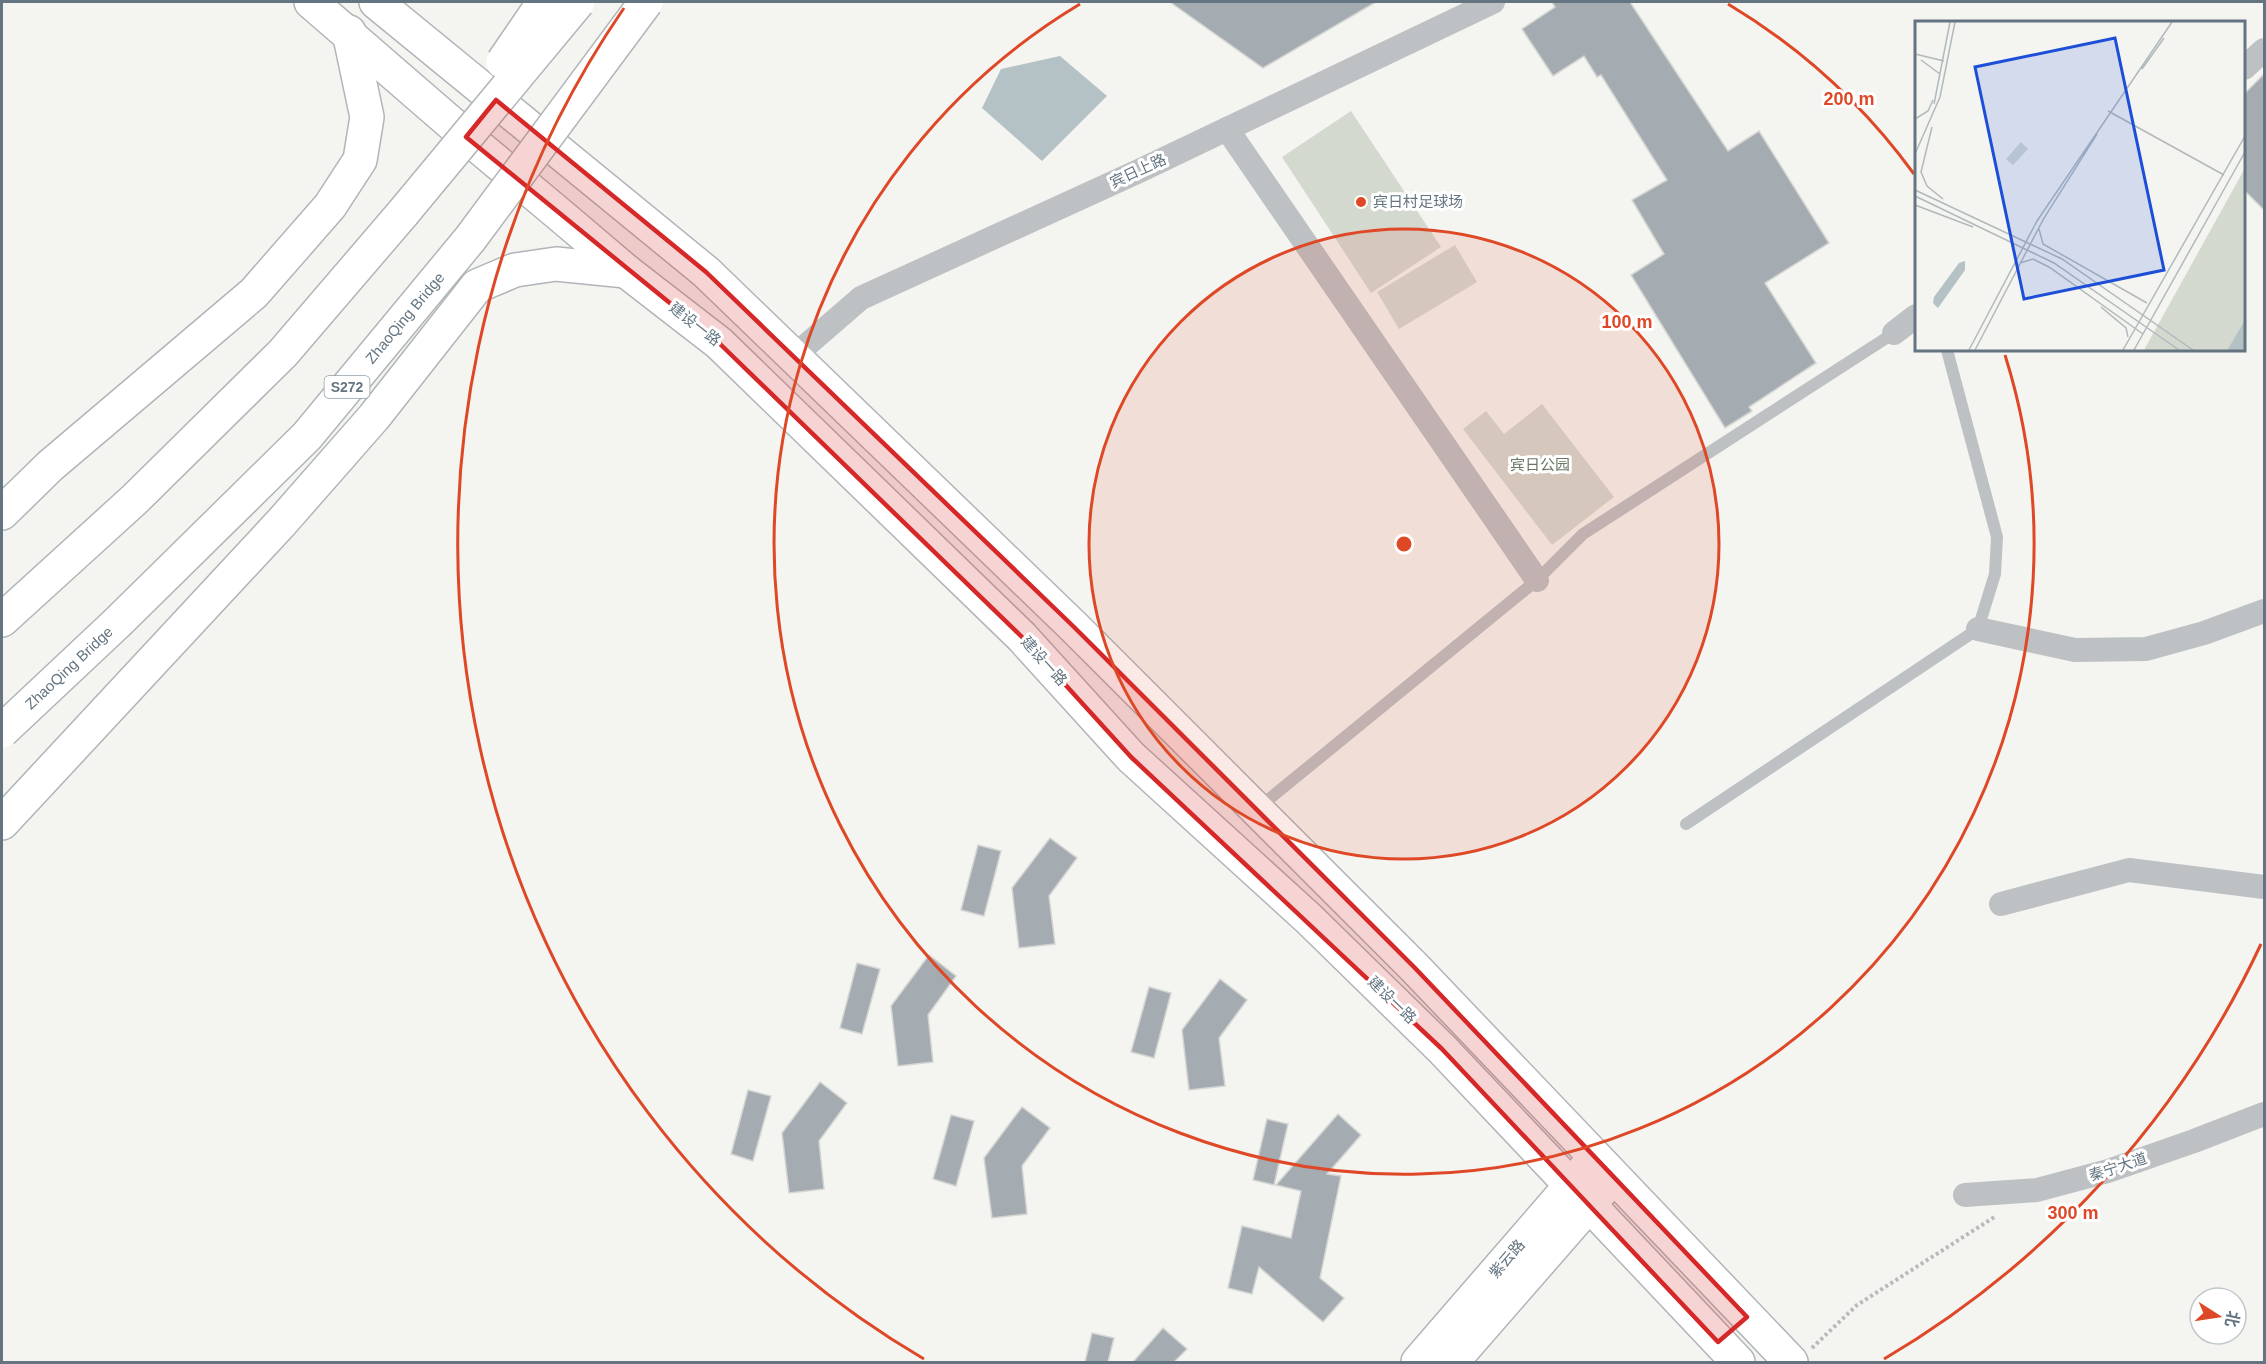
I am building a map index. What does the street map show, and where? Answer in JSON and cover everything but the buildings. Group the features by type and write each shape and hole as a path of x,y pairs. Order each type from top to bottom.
{"main road":[{"name":"建设一路","path":"311,2 349,32 467,137 626,271 719,343 762,383 1022,637 1131,757 1308,918 1442,1049 1728,1352"},
{"path":"376,2 706,272 1074,627 1423,975 1747,1317 1798,1358"},
{"path":"402,213 544,2"},
{"path":"2,620 135,498 275,361 578,2"},
{"name":"ZhaoQing Bridge","path":"2,731 118,622 307,436 470,239 646,2"},
{"path":"2,513 50,466 254,293 330,206 360,160 367,117 349,32"},
{"path":"2,823 281,523 374,417 477,286 515,270 556,264 626,271"},
{"name":"紫云路","path":"1452,1362 1580,1195 1605,1166"},
{"name":"紫云路","path":"1418,1362 1580,1195"},
{"path":"1728,1352 1747,1317"}],"street":[{"name":"宾日上路","path":"794,356 861,298 1139,171 1493,2"},
{"path":"2245,67 2265,51"},
{"path":"1227,129 1537,579"},
{"path":"1894,333 1915,317"},
{"path":"1978,629 2075,650 2146,649 2204,633 2265,611"},
{"path":"2001,904 2129,870 2265,887"},
{"name":"秦宁大道","path":"1965,1195 2037,1190 2108,1171 2194,1142 2265,1113"}],"lane":[{"path":"1257,810 1537,579 1582,534 1894,333"},
{"path":"1686,824 1978,629 1995,574 1997,537 1947,351"}],"path":[{"path":"1798,1358 1857,1305 1999,1214"}],"highlighted area":[{"path":"496,100 706,272 1074,627 1414,967 1747,1317 1718,1342 1442,1049 1131,757 1022,637 719,343 466,137"}],"green space":[{"name":"宾日村足球场","path":"1351,111 1441,247 1371,293 1282,157"},
{"path":"1455,245 1477,282 1399,329 1377,292"},
{"name":"宾日公园","path":"1542,404 1614,497 1552,545 1463,429 1486,411 1504,434"}],"shaded area":[{"path":"1060,56 1107,96 1042,161 982,108 1001,69"}],"place":[{"name":"宾日村足球场","path":"1361,202"}]}
